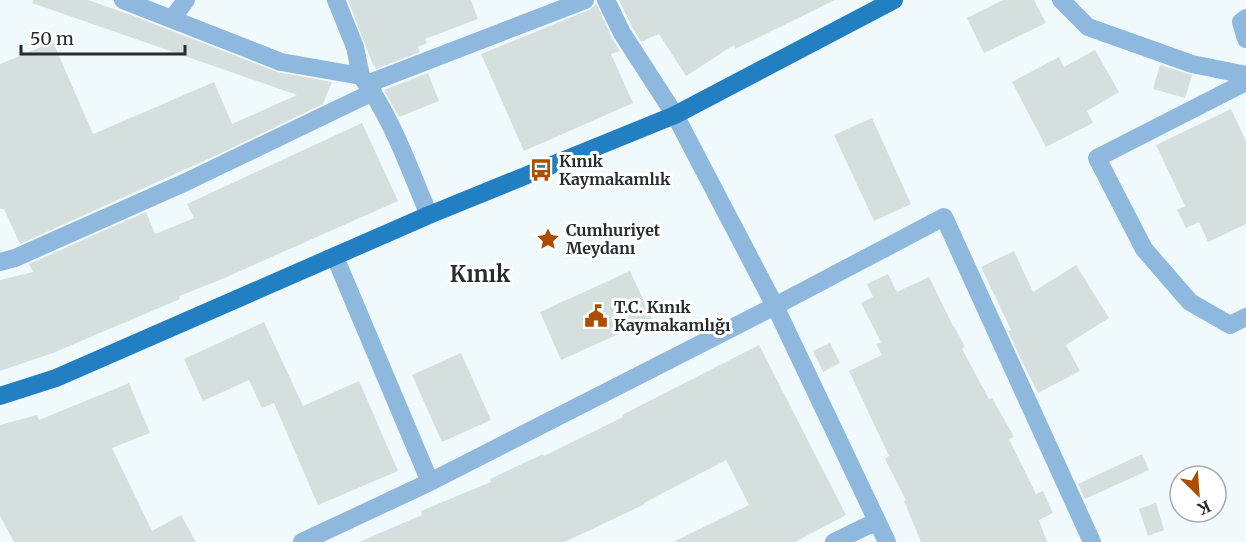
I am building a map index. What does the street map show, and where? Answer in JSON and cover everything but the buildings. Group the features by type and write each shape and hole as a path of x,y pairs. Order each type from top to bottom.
{"main road":[{"path":"0,396 56,378 429,215 675,115 894,0"}],"street":[{"path":"123,0 281,62 367,84"},
{"path":"172,19 186,0"},
{"path":"336,0 367,84 390,123 429,215"},
{"path":"0,262 15,258 186,182 367,84 585,0"},
{"path":"606,0 622,33 675,115 775,306 887,542"},
{"path":"1061,0 1088,27 1192,64 1246,75"},
{"path":"1246,18 1241,22 1246,39"},
{"path":"1246,82 1097,158 1144,249 1190,302 1230,325 1246,317"},
{"path":"302,542 430,482 944,217 1092,542"},
{"path":"335,257 430,482"},
{"path":"834,542 877,521"}],"place":[{"name":"Kınık Kaymakamlık","path":"541,170"},
{"name":"Cumhuriyet Meydanı","path":"548,239"},
{"name":"T.C. Kınık Kaymakamlığı","path":"596,316"}],"district":[{"name":"Kınık","path":"480,274"}]}
